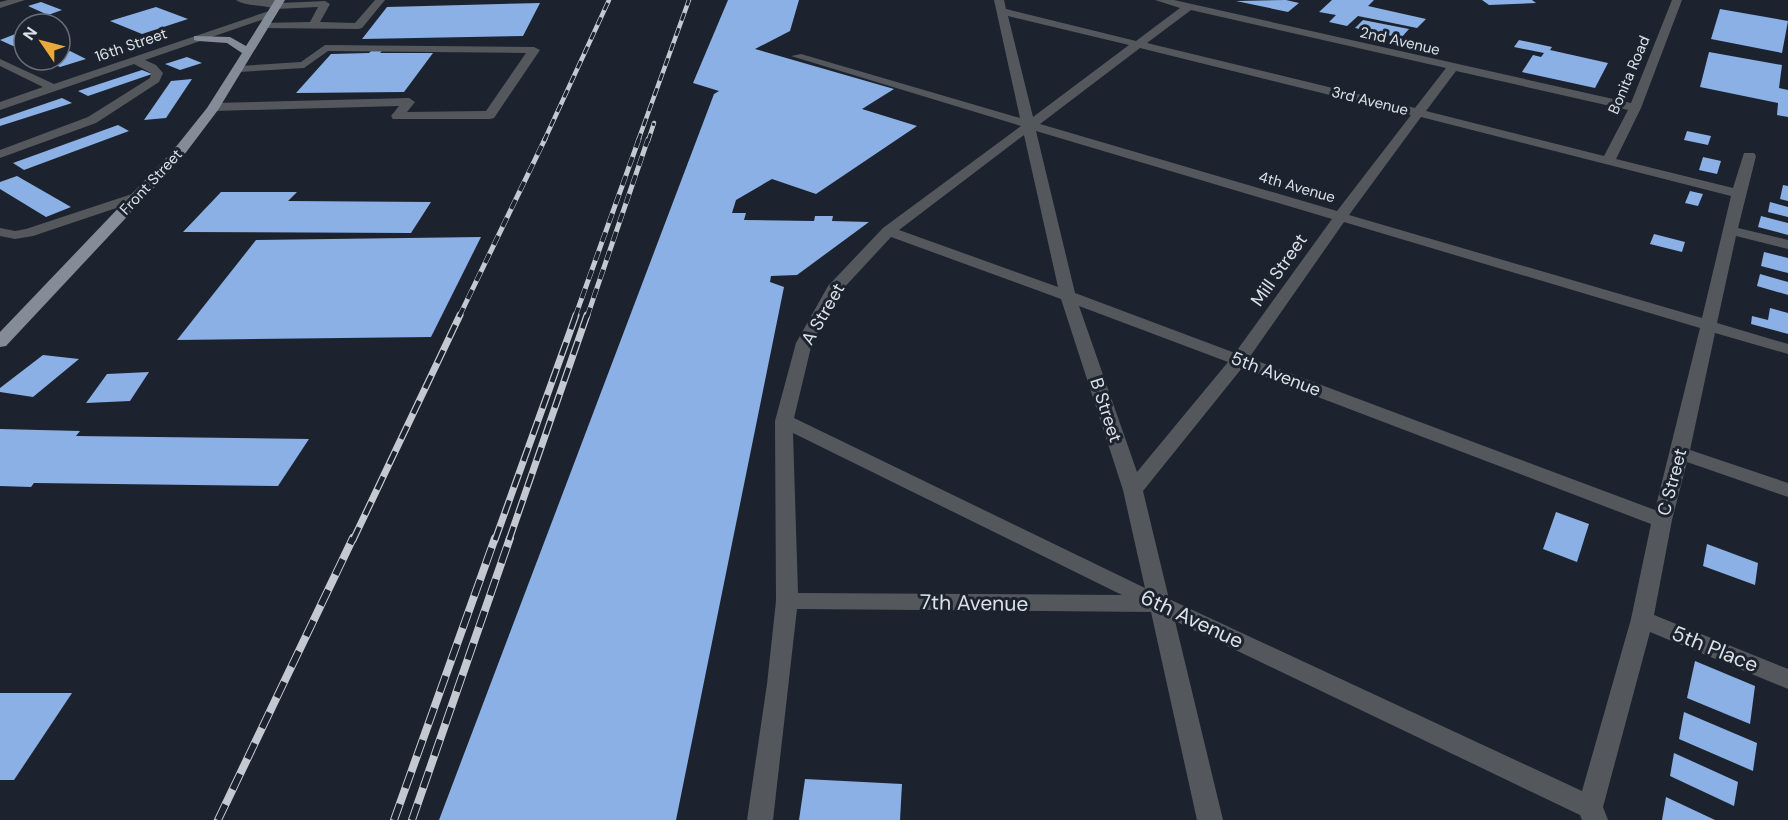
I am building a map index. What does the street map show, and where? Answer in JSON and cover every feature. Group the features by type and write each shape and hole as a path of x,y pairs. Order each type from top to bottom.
{"main road":[{"name":"Front Street","path":"0,342 176,156 214,107 239,69 275,4"},
{"path":"198,38 230,40 249,52"}],"street":[{"path":"0,5 20,0"},
{"path":"241,0 275,4 325,4 337,0"},
{"path":"265,25 358,26 380,0"},
{"name":"2nd Avenue","path":"1160,0 1635,108"},
{"name":"Bonita Road","path":"1608,161 1635,108 1677,0"},
{"name":"16th Street","path":"0,106 198,38 275,4"},
{"path":"313,25 325,4"},
{"name":"3rd Avenue","path":"1001,5 1139,45 1738,194"},
{"name":"B Street","path":"1001,5 1068,296 1133,490 1210,820"},
{"name":"A Street","path":"760,820 779,684 787,601 784,421 804,343 834,289 888,231 1188,7"},
{"path":"214,107 408,102 397,116 490,115 534,50 325,48 304,65 239,69"},
{"name":"4th Avenue","path":"797,56 1788,349"},
{"path":"0,154 92,120 155,80 157,73 152,67 133,60"},
{"path":"0,62 53,88"},
{"name":"Mill Street","path":"1133,490 1239,360 1340,217 1452,68"},
{"name":"C Street","path":"1593,814 1642,619 1662,520 1680,453 1738,194 1749,156"},
{"path":"0,232 15,235 28,233 138,196"},
{"path":"1730,230 1788,245"},
{"name":"5th Avenue","path":"888,231 1068,296 1662,520"},
{"name":"6th Avenue","path":"784,421 1593,814"},
{"path":"1680,453 1788,489"},
{"name":"7th Avenue","path":"787,601 1161,604"},
{"name":"5th Place","path":"1642,619 1788,679"}],"building":[{"path":"728,0 799,0 790,31 755,49 894,89 862,109 917,126 816,194 772,179 736,200 732,213 746,213 744,220 814,221 815,216 833,216 832,221 869,222 797,275 771,276 770,282 784,287 676,820 439,820 714,94 719,91 693,83"},
{"path":"1286,0 1299,3 1288,12 1236,1"},
{"path":"1332,0 1374,0 1368,6 1426,19 1417,28 1358,16 1347,26 1329,22 1336,15 1319,12"},
{"path":"1482,0 1532,0 1536,3 1489,5"},
{"path":"41,2 62,10 41,12 28,6"},
{"path":"540,3 523,36 362,39 387,7"},
{"path":"156,7 188,19 142,34 110,21"},
{"path":"1720,9 1788,21 1782,53 1711,39"},
{"path":"1363,20 1409,29 1401,38 1355,28"},
{"path":"12,35 12,46 0,40"},
{"path":"1519,40 1552,47 1550,50 1608,63 1595,88 1522,72 1533,55 1541,57 1544,53 1514,47"},
{"path":"372,50 383,50 380,53 433,53 404,92 296,93 331,54 369,53"},
{"path":"72,52 86,59 72,63"},
{"path":"1709,52 1782,65 1779,88 1788,90 1788,117 1777,115 1778,103 1700,87"},
{"path":"187,57 202,63 180,70 165,64"},
{"path":"142,70 152,74 88,96 78,91"},
{"path":"192,79 166,118 144,120 171,81"},
{"path":"62,98 72,103 0,126 0,119"},
{"path":"118,125 129,131 24,170 13,163"},
{"path":"1687,131 1711,136 1708,145 1684,140"},
{"path":"1703,157 1721,161 1717,174 1699,170"},
{"path":"17,176 71,207 46,217 0,189 0,182"},
{"path":"1783,185 1788,186 1788,201 1780,199"},
{"path":"1690,191 1703,194 1698,206 1685,203"},
{"path":"221,192 297,192 288,201 431,202 411,233 183,232"},
{"path":"1770,202 1788,207 1788,217 1768,212"},
{"path":"1761,216 1788,223 1788,235 1758,227"},
{"path":"1654,234 1685,242 1682,252 1650,244"},
{"path":"481,237 431,337 177,340 256,240"},
{"path":"1764,252 1788,258 1788,273 1761,266"},
{"path":"1760,274 1788,282 1788,295 1757,286"},
{"path":"1770,308 1788,313 1788,334 1751,324 1752,316 1768,320"},
{"path":"43,355 79,359 33,397 0,392 0,388"},
{"path":"149,372 130,401 86,403 107,374"},
{"path":"0,429 80,431 76,436 309,439 278,486 34,483 31,487 0,486"},
{"path":"1556,512 1589,524 1577,562 1543,549"},
{"path":"1707,544 1758,563 1755,585 1703,566"},
{"path":"1695,661 1755,686 1750,724 1687,698"},
{"path":"0,693 72,693 14,780 0,780"},
{"path":"1684,712 1757,743 1753,771 1679,739"},
{"path":"1674,753 1738,782 1734,806 1670,776"},
{"path":"805,779 902,784 900,820 799,820"},
{"path":"1666,797 1715,820 1662,820"}],"railway":[{"path":"544,141 609,0"},
{"path":"638,141 689,0"},
{"path":"648,141 654,123"},
{"path":"459,317 545,139"},
{"path":"575,317 639,139"},
{"path":"587,317 648,139"},
{"path":"353,540 460,315"},
{"path":"495,540 576,315"},
{"path":"509,540 587,315"},
{"path":"218,820 353,538"},
{"path":"394,820 495,538"},
{"path":"412,820 510,538"}]}
